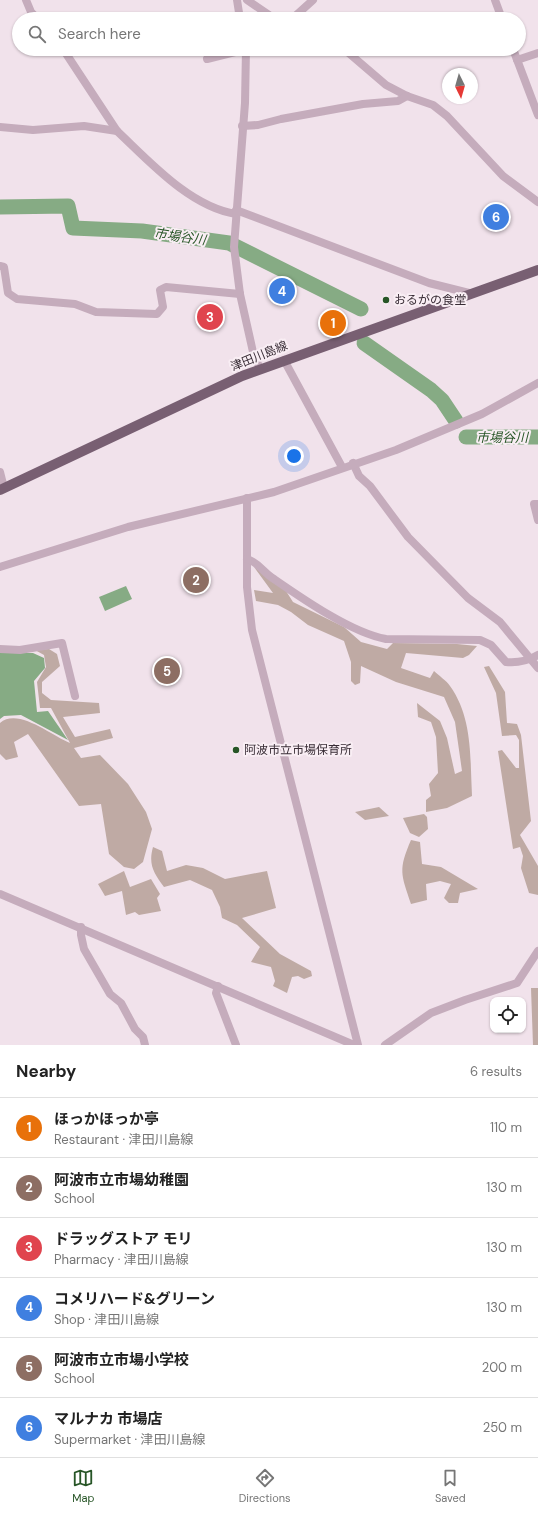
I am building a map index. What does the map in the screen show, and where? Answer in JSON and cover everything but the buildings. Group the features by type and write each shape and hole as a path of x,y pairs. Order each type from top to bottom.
{"main road":[{"name":"津田川島線","path":"2,489 260,369 469,293 538,270"}],"street":[{"path":"26,0 31,12"},
{"path":"237,0 239,12"},
{"path":"247,0 265,12"},
{"path":"300,12 313,0"},
{"path":"495,0 499,12"},
{"path":"517,60 538,53"},
{"path":"68,56 117,131 167,178 187,194 219,210 236,212 429,283 469,293"},
{"path":"207,59 219,56"},
{"path":"246,56 234,245 240,294 253,352 260,369"},
{"path":"352,56 386,85 407,96 433,105 447,116 503,176 538,202"},
{"path":"516,56 538,115"},
{"path":"242,126 363,104 398,101 407,96"},
{"path":"0,127 33,130 84,126 117,131"},
{"path":"0,266 4,267 8,293 17,299 75,304 96,312 157,314 163,307 160,290 166,287 240,294"},
{"path":"284,360 342,468"},
{"path":"0,567 128,527 274,492 353,463 396,450 482,414 538,383"},
{"path":"353,463 359,476 370,486 408,537 468,598 500,622 535,657 538,668"},
{"path":"0,472 2,489"},
{"path":"247,498 247,587 252,630 358,1045"},
{"path":"538,504 534,504 538,520"},
{"path":"247,559 254,561 268,575 294,593 358,631 372,637 386,639 480,640 492,645 506,662 516,663 535,657"},
{"path":"0,649 20,650 62,644 75,696"},
{"path":"0,894 81,927 354,1045"},
{"path":"81,927 80,935 84,949 110,994 121,1003 135,1029 143,1037 145,1045"},
{"path":"385,1045 431,1013 464,1000 518,983 538,950"},
{"path":"218,986 216,993 236,1045"}],"shaded area":[{"path":"254,567 286,591 293,602 344,627 361,642 387,649 393,643 457,644 477,646 469,655 463,658 406,653 401,668 430,678 434,671 448,684 457,698 467,725 472,796 447,808 426,812 426,800 431,796 429,784 438,773 436,737 431,722 418,717 417,703 440,721 447,738 455,774 462,771 455,722 444,697 396,682 361,666 360,683 355,685 351,681 351,662 344,641 308,625 291,612 278,605 256,601 254,590 273,593"},
{"path":"126,586 132,599 105,611 99,597"},
{"path":"49,649 57,654 60,666 42,682 42,693 51,700 99,703 100,713 63,717 75,737 110,729 113,738 74,748 81,758 100,755 128,784 146,812 152,829 143,862 134,869 124,867 109,854 101,804 79,806 28,734 14,742 18,757 6,760 0,754 0,723 7,719 16,718 25,720 70,743 51,708 40,708 37,682 46,667 44,655 35,650"},
{"path":"0,653 33,653 44,658 45,668 34,681 37,712 48,711 68,740 21,715 4,716 0,719"},
{"path":"489,666 505,692 507,723 517,724 521,735 531,821 520,835 538,866 538,895 529,893 521,868 523,856 520,847 513,849 498,751 502,750 516,768 519,768 519,740 516,735 502,736 496,693 484,667"},
{"path":"379,807 389,816 365,820 355,812"},
{"path":"424,814 427,817 428,829 419,837 410,833 403,818"},
{"path":"411,840 420,842 422,864 441,867 478,889 460,893 458,903 449,903 444,898 451,884 440,881 426,884 427,900 411,904 402,872 404,858"},
{"path":"153,847 162,851 167,871 186,865 203,868 225,879 267,871 276,908 242,918 280,954 311,971 312,976 304,979 298,976 292,977 287,993 273,986 275,981 271,967 251,962 260,947 237,925 222,918 220,907 212,890 190,880 164,887 153,868 151,859"},
{"path":"124,871 130,887 151,879 160,894 157,898 161,911 139,915 135,912 126,915 122,891 105,896 98,884"},
{"path":"531,988 538,988 538,1045 533,1045"}],"waterway":[{"name":"市場谷川","path":"0,207 68,206 73,228 142,231 229,243 361,309"},
{"name":"市場谷川","path":"364,343 431,390 442,400 456,421"},
{"name":"市場谷川","path":"466,437 538,437"}],"place":[{"name":"マルナカ 市場店","path":"496,217"},
{"name":"コメリハード&グリーン","path":"282,291"},
{"name":"おるがの食堂","path":"386,300"},
{"name":"ドラッグストア モリ","path":"210,317"},
{"name":"ほっかほっか亭","path":"333,323"},
{"name":"阿波市立市場幼稚園","path":"196,580"},
{"name":"阿波市立市場小学校","path":"167,671"},
{"name":"阿波市立市場保育所","path":"236,750"}]}
